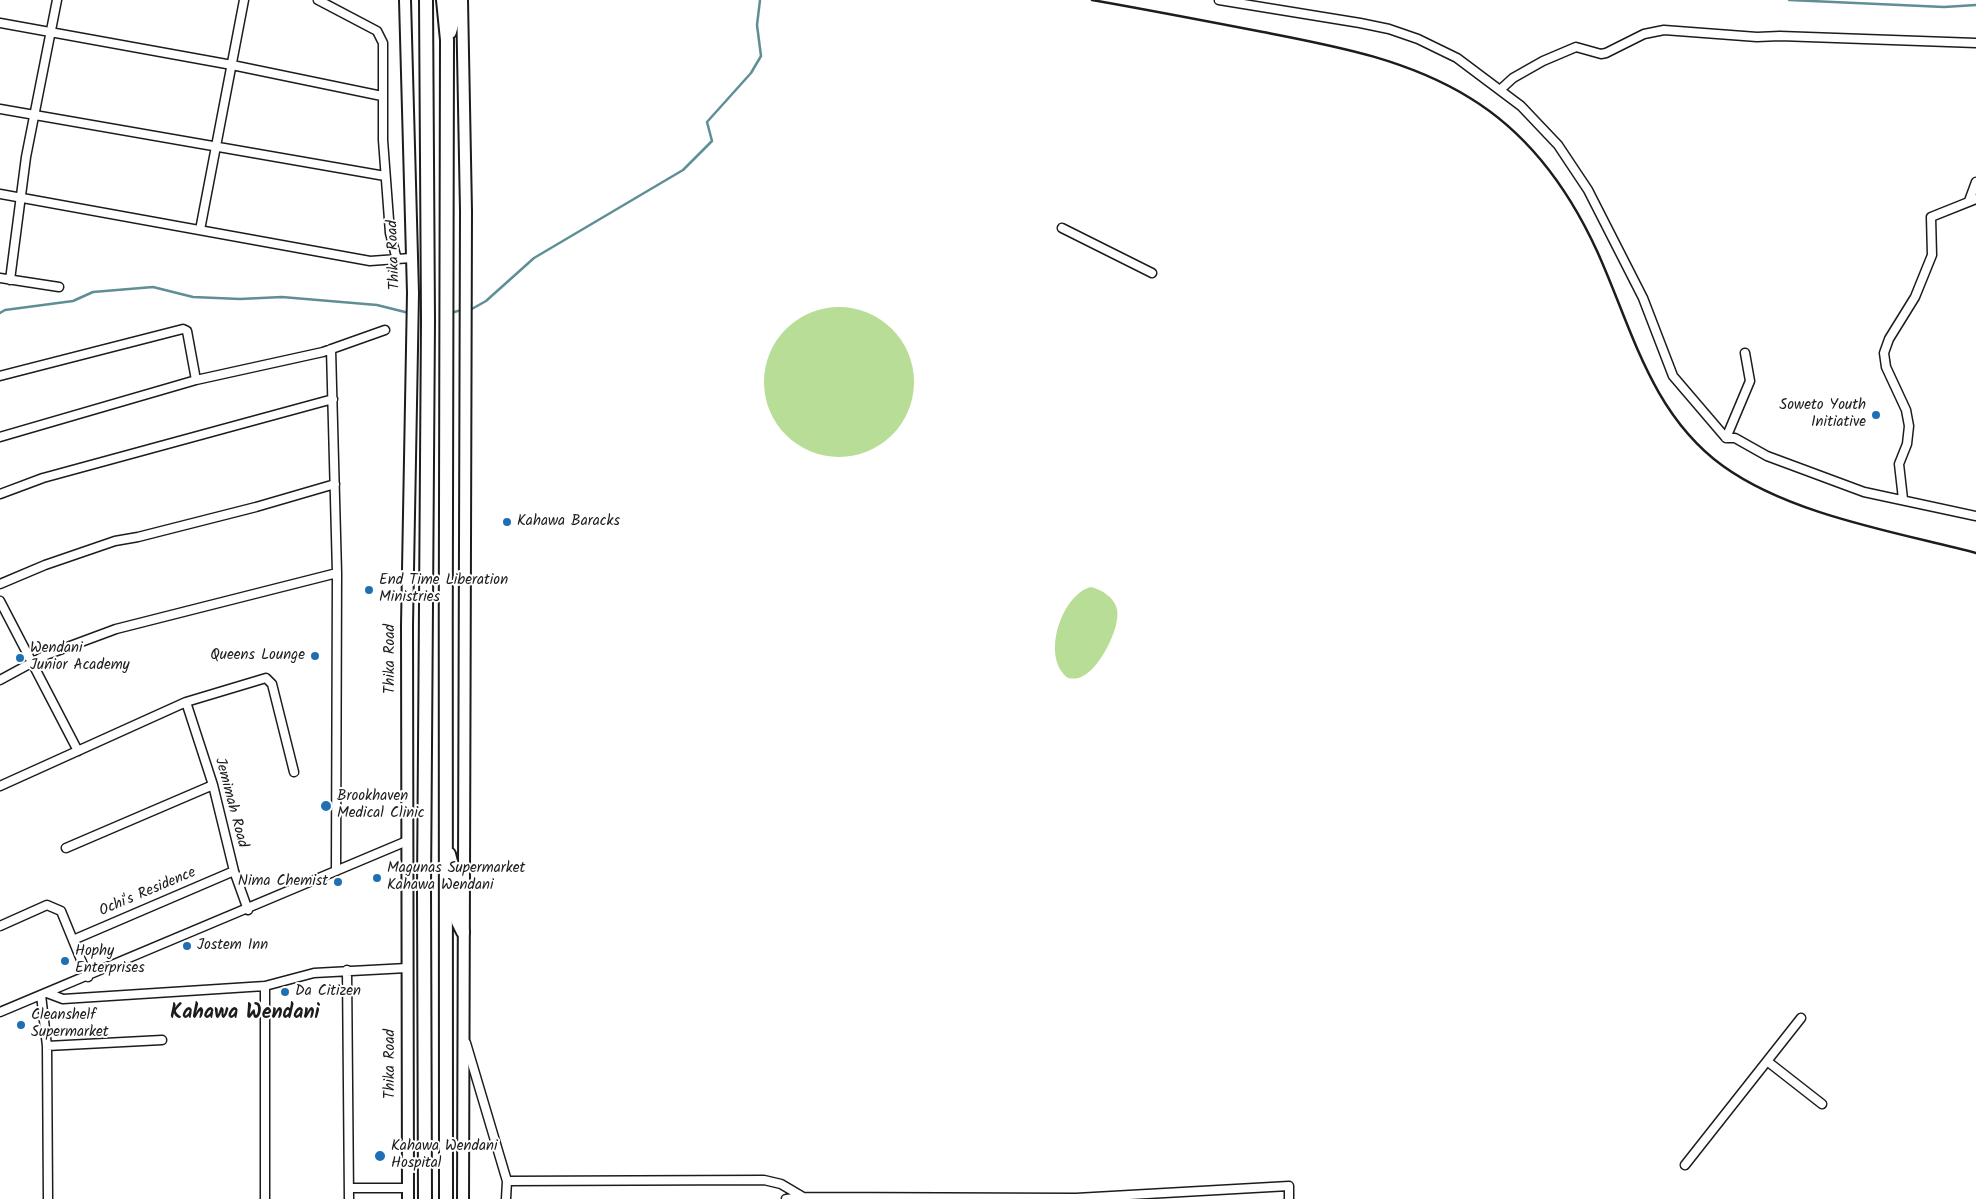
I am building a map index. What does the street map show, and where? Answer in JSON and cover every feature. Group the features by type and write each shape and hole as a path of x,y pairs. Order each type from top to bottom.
{"highway":[{"path":"418,0 426,25"},
{"name":"Thika Road","path":"425,1199 424,888 428,320 426,0"},
{"path":"443,0 447,40 448,319 445,840 446,1199"},
{"path":"447,40 453,21 454,0"},
{"path":"445,840 456,878 458,922 463,932"}],"main road":[{"name":"Thika Road","path":"405,0 413,292 411,319 407,626 408,1199"},
{"path":"462,0 466,293 463,1199"}],"street":[{"path":"10,280 34,115 57,0"},
{"path":"200,230 244,0"},
{"path":"318,0 377,31 381,36 383,43 382,96 385,176 390,232 397,260"},
{"path":"1219,0 1389,29 1457,58 1501,89 1521,106 1558,145 1588,190 1644,298 1673,376 1726,438 1734,438 1766,456 1864,492 1976,516"},
{"path":"0,23 232,65 382,96"},
{"path":"1501,89 1525,71 1572,47 1606,54 1644,34 1664,30 1757,37 1976,43"},
{"path":"0,109 385,176"},
{"path":"1903,499 1899,464 1907,444 1909,426 1906,410 1886,367 1885,348 1915,297 1932,254 1932,217 1972,200 1976,182"},
{"path":"0,194 370,261 411,258"},
{"path":"1062,228 1152,273"},
{"path":"0,278 59,287"},
{"path":"0,376 183,329 187,331 196,380"},
{"path":"0,437 196,380 331,350 385,330"},
{"path":"331,350 334,398 337,573 336,870"},
{"path":"1726,438 1750,381 1745,352"},
{"path":"0,494 43,478 334,398"},
{"path":"0,584 46,565 115,541 138,538 335,484"},
{"path":"0,680 68,645 116,629 337,573"},
{"path":"0,601 78,751"},
{"path":"0,786 186,702 266,678 270,679 294,772"},
{"name":"Jemimah Road","path":"186,702 213,785 234,871 248,910"},
{"path":"66,848 213,785"},
{"path":"0,1012 248,910 336,870 407,841"},
{"name":"Ochi's Residence","path":"73,940 234,871"},
{"path":"0,926 48,906 53,906 61,911 88,976"},
{"path":"44,994 63,999 265,986 314,973 407,968"},
{"path":"347,970 348,1199"},
{"path":"265,986 265,1199"},
{"path":"44,994 48,1046 48,1199"},
{"path":"1685,1165 1801,1018"},
{"path":"464,1036 507,1181 506,1199"},
{"path":"48,1046 162,1040"},
{"path":"1767,1061 1822,1104"},
{"path":"507,1181 764,1180 781,1184 804,1197"},
{"path":"786,1199 804,1197 1076,1198 1289,1186 1289,1199"},
{"path":"349,1188 408,1188"}],"green space":[{"path":"839,307 854,308 868,313 881,319 892,329 902,340 908,353 913,367 913,397 908,411 902,424 892,435 881,445 868,451 854,456 839,457 824,456 810,451 797,445 786,435 776,424 770,411 765,397 764,382 765,367 770,353 776,340 786,329 797,319 810,313 824,308"},
{"path":"1091,587 1103,592 1113,601 1117,609 1116,626 1108,646 1090,672 1081,677 1068,678 1060,668 1056,656 1055,642 1058,627 1071,601 1081,592"}],"waterway":[{"path":"470,310 486,301 534,258 683,170 712,141 707,122 751,73 761,56 757,25 760,0"},
{"path":"1789,0 1944,7 1976,5"},
{"path":"0,313 5,310 73,301 93,292 153,287 193,297 240,299 282,297 377,305 409,313"},
{"path":"454,312 462,310"}],"railway":[{"path":"1092,0 1344,49 1421,73 1470,98 1491,112 1529,146 1574,206 1597,251 1633,339 1660,395 1677,421 1698,445 1723,466 1750,483 1812,510 1976,553"}],"place":[{"name":"Soweto Youth Initiative","path":"1876,415"},
{"name":"Kahawa Baracks","path":"507,522"},
{"name":"End Time Liberation Ministries","path":"369,590"},
{"name":"Queens Lounge","path":"315,656"},
{"name":"Wendani Junior Academy","path":"20,658"},
{"name":"Brookhaven Medical Clinic","path":"326,806"},
{"name":"Magunas Supermarket Kahawa Wendani","path":"377,878"},
{"name":"Nima Chemist","path":"338,882"},
{"name":"Jostem Inn","path":"187,946"},
{"name":"Hophy Enterprises","path":"65,961"},
{"name":"Da Citizen","path":"285,992"},
{"name":"Cleanshelf Supermarket","path":"21,1025"},
{"name":"Kahawa Wendani Hospital","path":"380,1156"}],"district":[{"name":"Kahawa Wendani","path":"245,1015"}]}
